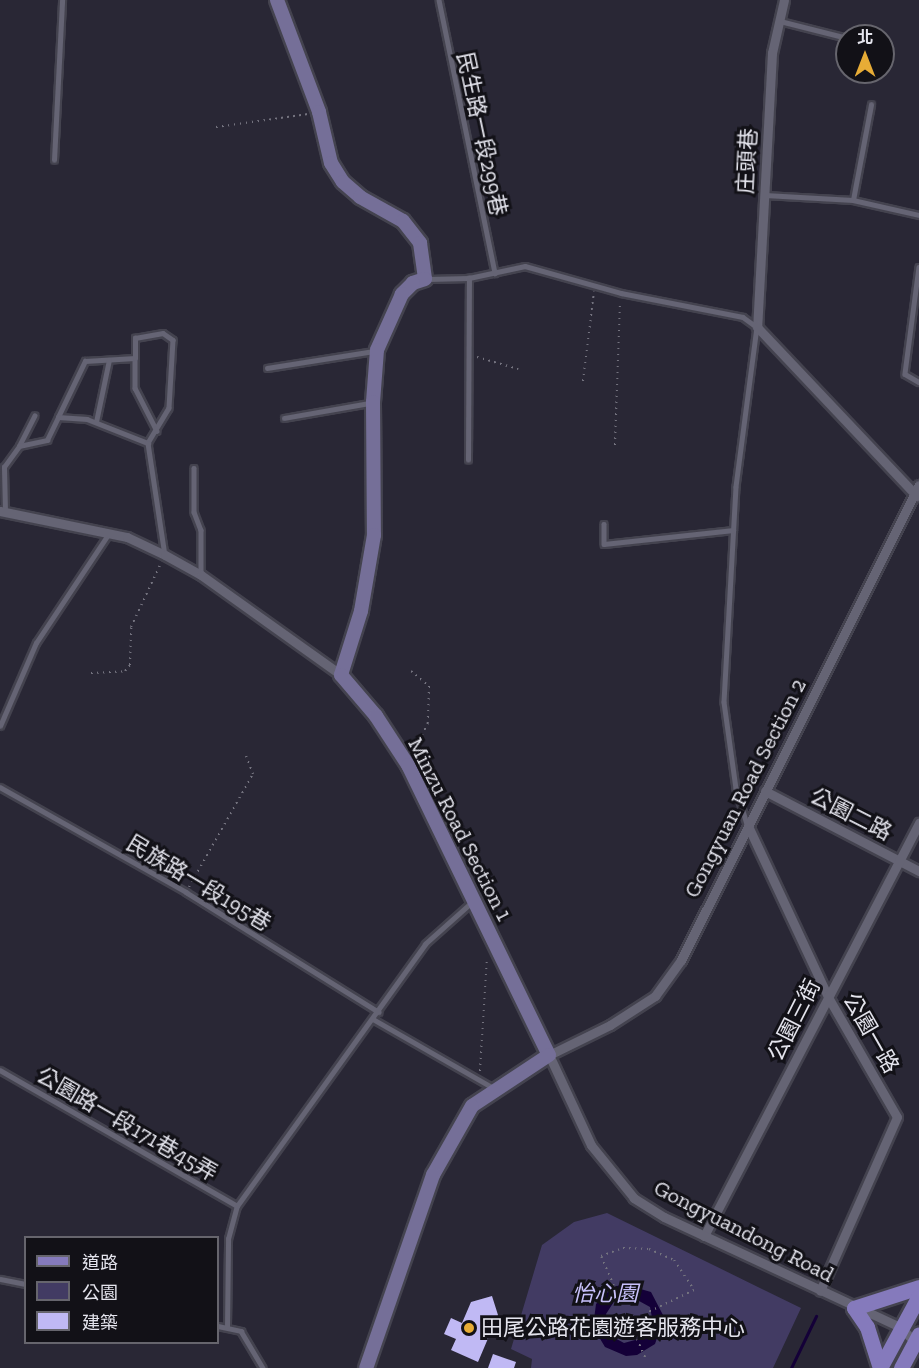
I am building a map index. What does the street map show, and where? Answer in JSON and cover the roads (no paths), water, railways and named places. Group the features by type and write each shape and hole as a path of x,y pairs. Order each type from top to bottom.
{"main road":[{"path":"880,1368 867,1327 854,1308 919,1287"},
{"path":"880,1368 900,1327 919,1296"},
{"path":"901,1368 918,1340"}],"street":[{"path":"2,511 109,533 165,555 201,575 341,675 360,611 374,535 373,402 377,350 402,294 413,283 425,279 420,243 403,221 360,197 343,182 331,163 319,112 277,0"},
{"name":"庄頭巷","path":"757,327 777,20 784,0"},
{"path":"757,327 916,496"},
{"name":"Gongyuan Road Section 2","path":"549,1055 610,1025 655,996 681,960 916,496 919,485"},
{"name":"Minzu Road Section 1","path":"341,675 376,716 408,765 549,1055"},
{"name":"公園二路","path":"765,791 919,871"},
{"name":"公園三街","path":"704,1236 919,823"},
{"name":"公園一路","path":"748,826 828,997 897,1117 820,1291"},
{"path":"366,1368 433,1174 472,1106 549,1055"},
{"name":"Gongyuandong Road","path":"549,1055 591,1145 634,1198 664,1217 854,1308 900,1327 918,1340"}],"lane":[{"path":"54,160 62,0"},
{"name":"民生路一段299巷","path":"439,0 495,273"},
{"path":"777,20 835,35"},
{"path":"853,200 871,105"},
{"path":"764,195 853,200 919,215"},
{"path":"425,279 469,278 525,266 621,293 743,317 757,327 733,531 724,702 736,788 748,826"},
{"path":"919,267 905,374 919,382"},
{"path":"468,460 469,278"},
{"path":"157,431 135,388 135,338 151,332 173,340 169,408 157,431 148,443 165,555"},
{"path":"267,368 377,350"},
{"path":"19,446 47,440 86,361 135,358"},
{"path":"96,422 109,360"},
{"path":"285,418 373,402"},
{"path":"2,511 4,467 19,446 34,416"},
{"path":"58,417 96,422 148,443"},
{"path":"194,468 194,512 201,530 201,575"},
{"path":"604,524 604,544 733,531"},
{"path":"0,726 36,643 109,533"},
{"name":"民族路一段195巷","path":"0,787 186,892 379,1012"},
{"path":"227,1327 228,1239 237,1206 379,1012 425,944 475,900"},
{"path":"373,1019 495,1089"},
{"name":"公園路一段171巷45弄","path":"0,1070 237,1206"},
{"path":"0,1279 24,1284"},
{"path":"219,1326 241,1331 263,1368"}],"waterway":[{"path":"791,1368 816,1316"}],"place":[{"name":"田尾公路花園遊客服務中心","path":"469,1328"}],"park label":[{"name":"怡心園","path":"605,1294"}]}
